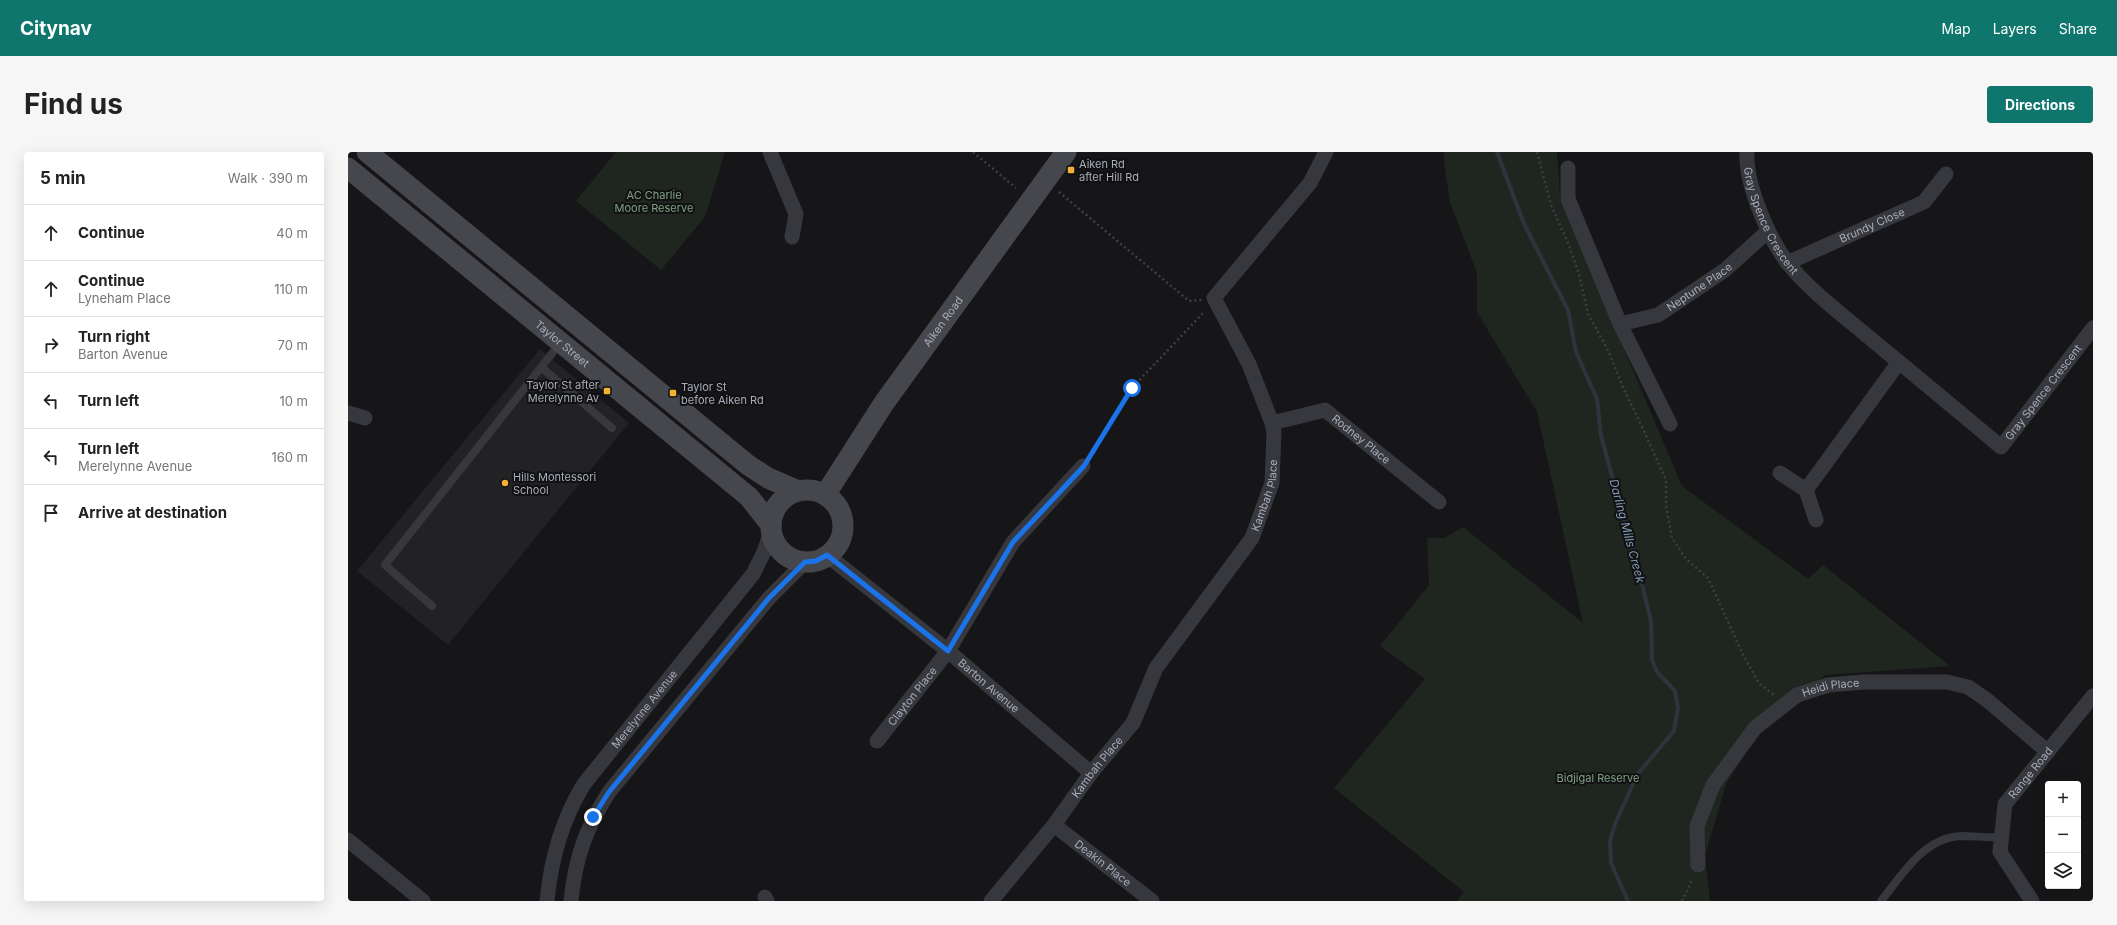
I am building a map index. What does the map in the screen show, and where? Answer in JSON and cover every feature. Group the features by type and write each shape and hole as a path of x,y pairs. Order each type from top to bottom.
{"street":[{"name":"Taylor Street","path":"366,152 748,465 768,478 798,492"},
{"path":"770,152 796,214 792,237"},
{"name":"Aiken Road","path":"825,495 884,403 1066,152"},
{"path":"1214,298 1310,183 1326,152"},
{"name":"Gray Spence Crescent","path":"1747,152 1747,159 1755,197 1768,231 1787,263 1826,301 2001,447 2093,328"},
{"name":"Taylor Street","path":"348,168 749,498 771,528"},
{"path":"1568,168 1568,199 1620,324 1670,424"},
{"name":"Brundy Close","path":"1787,263 1924,202 1946,174"},
{"name":"Neptune Place","path":"1620,324 1658,315 1725,270 1768,231"},
{"name":"Kambah Place","path":"991,901 1054,825 1091,773 1134,723 1156,668 1252,538 1272,483 1274,432 1272,423 1249,364 1214,298"},
{"path":"1806,490 1899,362"},
{"name":"Rodney Place","path":"1272,423 1325,410 1439,502"},
{"path":"348,413 365,418"},
{"name":"Clayton Place","path":"877,741 948,651 1013,542 1084,466"},
{"path":"1780,473 1806,490 1816,520"},
{"path":"798,492 816,492 825,495 834,503 840,513 842,525 841,536 836,547 827,555 816,561 805,562 793,559 782,553 775,543 771,528 773,514 779,504 787,496 798,492"},
{"name":"Merelynne Avenue","path":"547,901 553,853 570,807 584,784 753,574 764,552 771,528"},
{"name":"Barton Avenue","path":"827,555 948,651 1091,773"},
{"path":"571,901 574,874 582,844 592,818 609,792 769,598 805,562"},
{"name":"Heidi Place","path":"1698,865 1697,826 1713,786 1756,728 1797,695 1828,685 1864,682 1947,682 1968,687 1974,691 2048,752"},
{"name":"Range Road","path":"2032,901 2000,852 2005,804 2093,696"},
{"path":"643,712 662,728"},
{"path":"570,807 592,818"},
{"name":"Deakin Place","path":"1054,825 1152,901"},
{"path":"348,840 423,901"}],"lane":[{"path":"432,606 385,564 561,342"},
{"path":"541,367 612,428"},
{"path":"1881,901 1916,858 1931,845 1961,836 2002,837"}],"path":[{"path":"973,152 1016,188"},
{"path":"1537,152 1551,205 1568,243 1579,274 1588,314 1608,348 1625,392 1666,480 1666,506 1672,538 1686,559 1708,578 1744,657 1759,683 1786,704"},
{"path":"1059,192 1190,301 1214,298"},
{"path":"1084,466 1132,388 1200,318 1214,298"},
{"path":"1682,901 1698,865"}],"shaded area":[{"name":"Hills Montessori School","path":"540,349 629,423 448,645 357,571"}],"green space":[{"name":"AC Charlie Moore Reserve","path":"616,152 725,152 705,217 661,270 576,201"},
{"name":"Bidjigal Reserve","path":"1444,152 1557,152 1560,198 1682,486 1808,579 1823,565 1950,666 1825,675 1764,725 1726,784 1705,856 1710,901 1457,901 1464,892 1334,788 1425,679 1380,646 1429,585 1427,538 1444,538 1463,527 1583,623 1537,412 1477,312 1477,273 1450,202 1444,163"}],"waterway":[{"name":"Darling Mills Creek","path":"1497,152 1524,224 1568,310 1576,352 1597,399 1601,436 1651,621 1652,660 1657,672 1675,691 1678,708 1674,731 1637,775 1615,824 1610,841 1611,863 1628,901"}],"place":[{"name":"Aiken Rd after Hill Rd","path":"1071,170"},
{"name":"Taylor St after Merelynne Av","path":"607,391"},
{"name":"Taylor St before Aiken Rd","path":"673,393"},
{"name":"Hills Montessori School","path":"505,483"}],"route":[{"path":"593,817 609,792 769,598 805,562 816,561 827,555 948,651 1013,542 1084,466 1132,388"}]}
